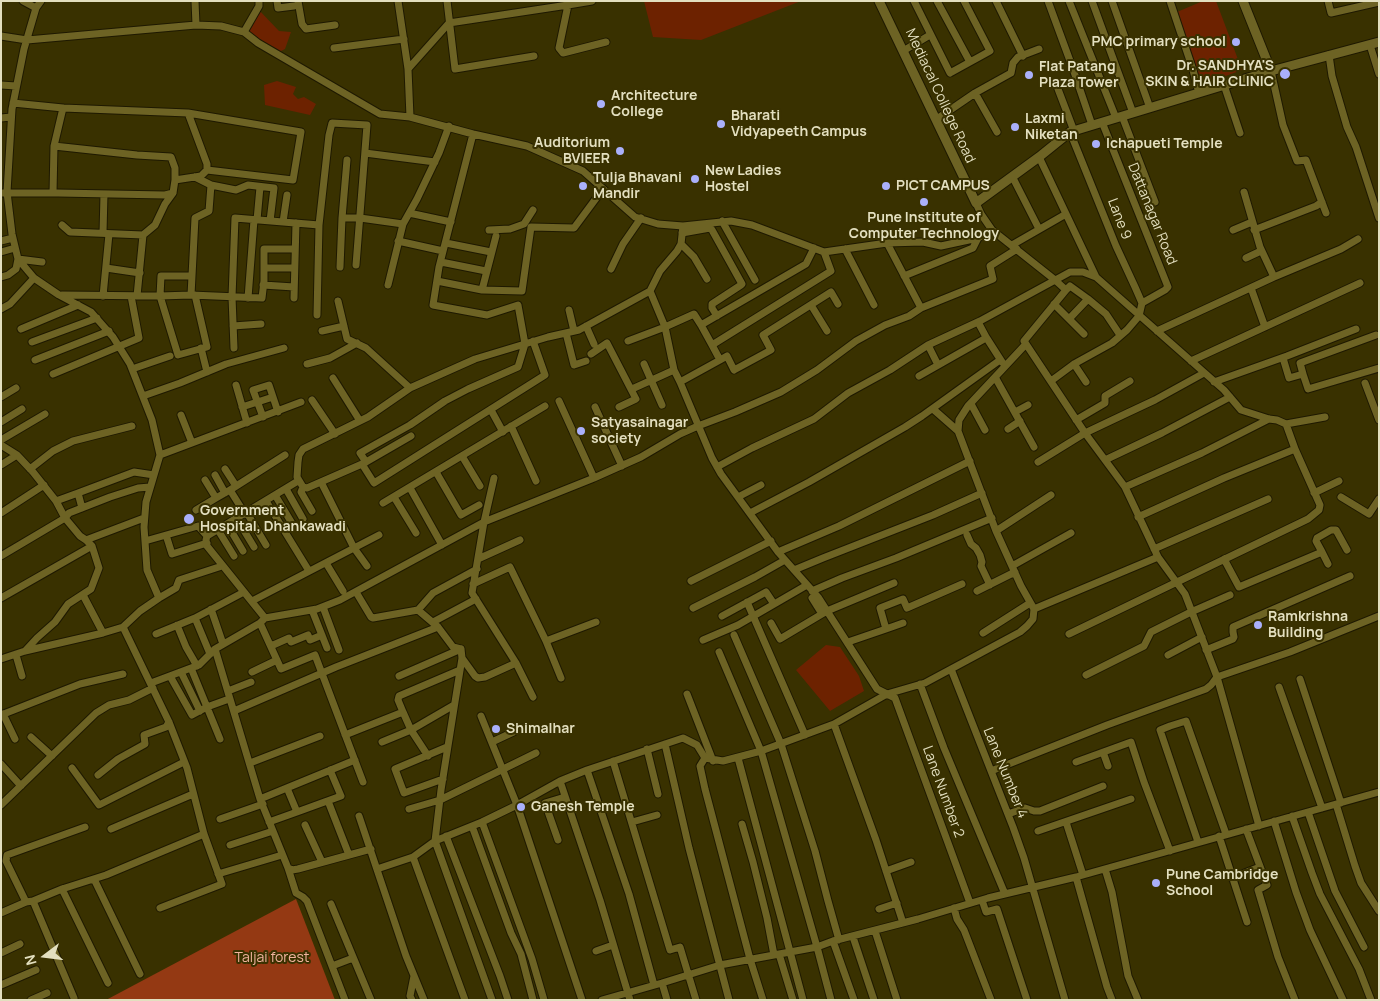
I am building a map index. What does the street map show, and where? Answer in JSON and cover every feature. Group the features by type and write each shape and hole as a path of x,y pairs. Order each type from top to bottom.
{"street":[{"path":"23,1 36,8"},
{"path":"41,1 36,8 16,86 5,149 4,193 18,258 34,278 59,295 91,312 109,331 132,369 143,396 152,420 160,455 150,486 144,518 146,570 159,598"},
{"path":"195,1 196,25"},
{"path":"244,32 259,6 259,1"},
{"path":"277,1 278,8 296,3 302,24 306,29 335,25"},
{"path":"398,1 408,68 410,116"},
{"path":"447,1 455,69 534,56"},
{"path":"408,68 449,22 568,3 592,1"},
{"name":"Mediacal College Road","path":"879,1 976,203"},
{"path":"914,1 950,73 990,51 964,1"},
{"path":"937,1 970,62"},
{"path":"996,1 1023,56"},
{"path":"1048,1 1092,125"},
{"path":"1069,1 1155,202"},
{"path":"1092,1 1133,113"},
{"path":"1112,1 1150,108"},
{"path":"1170,1 1199,93"},
{"path":"1243,1 1271,71 1283,125 1297,161 1306,160 1326,213"},
{"path":"1328,1 1331,13 1379,2"},
{"path":"568,3 559,48 563,53 606,42"},
{"path":"1,36 27,40 196,25 221,26 244,32 258,44 380,114 410,116 473,134 527,146 583,171 635,217 682,230 710,228 742,284 712,304 712,308 717,316"},
{"path":"902,49 930,34"},
{"path":"334,48 404,39"},
{"path":"1066,290 992,230 976,203 1072,131 1271,71 1374,44 1379,74"},
{"path":"936,119 1011,72 1015,60 1039,49"},
{"path":"1329,55 1332,76 1347,127 1356,147 1379,218"},
{"path":"1,85 16,86"},
{"path":"1224,86 1240,133"},
{"name":"Lane 9","path":"1058,89 1116,246 1142,304"},
{"path":"975,93 997,132"},
{"path":"13,103 63,108 188,114 301,132 293,180 207,170 200,176 175,180"},
{"path":"53,192 54,146 63,108"},
{"path":"188,114 207,164 207,170"},
{"path":"1,118 11,117"},
{"name":"Dattanagar Road","path":"1102,122 1168,287 1142,304"},
{"path":"317,315 319,225 332,123 367,125 356,265"},
{"path":"388,285 403,224 435,162 449,126"},
{"path":"473,134 440,262 433,305 487,315 518,305 525,344 518,367 445,401 410,425 360,453 374,483 545,375 533,341"},
{"path":"53,374 139,338 134,296 140,273 143,235 154,225 173,193 175,180 175,168 171,157 54,146"},
{"path":"365,153 435,162"},
{"path":"1039,157 1096,277"},
{"path":"340,267 347,160"},
{"path":"1012,176 1039,229"},
{"path":"195,177 211,186 236,190 248,185 274,188 270,221"},
{"path":"192,276 161,276 160,296 178,354 206,347 193,295 192,276 195,218 209,211 211,186"},
{"path":"248,298 260,187"},
{"path":"437,281 482,290 522,292 531,227 574,228 603,188"},
{"path":"1244,192 1261,251 1274,277"},
{"path":"4,193 173,193"},
{"path":"103,296 106,268 104,194"},
{"path":"283,222 287,195"},
{"path":"1254,230 1322,202"},
{"path":"489,230 510,229 524,224 533,210"},
{"path":"409,213 451,222"},
{"path":"1,805 96,713 109,705 129,700 170,676 194,667 223,644 262,621 323,607 356,592 484,522 641,458 680,434 781,392 817,370 856,341 885,325 909,316 921,308 993,279 990,266 1039,229 1066,214"},
{"path":"234,348 232,297 235,218 319,225"},
{"path":"342,218 360,218 403,224"},
{"path":"611,269 623,244 641,218"},
{"path":"682,230 722,221 731,221 752,225 824,252 887,243 923,242 941,246 978,238 992,230"},
{"path":"722,221 755,280"},
{"path":"1233,230 1252,222"},
{"path":"294,298 296,223"},
{"path":"62,224 70,232 143,235"},
{"path":"312,511 301,492 298,462 303,449 360,421 410,388 475,359 533,341 574,331 650,291 660,271 681,244 682,230"},
{"path":"482,290 496,236"},
{"path":"1,241 13,238"},
{"path":"904,276 973,248 978,238"},
{"path":"1157,331 1274,277 1341,249 1358,239"},
{"path":"398,241 443,251"},
{"path":"446,243 491,252"},
{"path":"887,243 921,308"},
{"path":"681,244 694,257 707,279"},
{"path":"1,252 15,248"},
{"path":"701,325 806,264 814,248"},
{"path":"59,295 193,295 262,298 264,249 295,249"},
{"path":"845,249 874,305"},
{"path":"1246,258 1261,251"},
{"path":"712,345 831,271 824,252"},
{"path":"18,258 42,262"},
{"path":"1,277 8,275 16,269 18,258"},
{"path":"440,262 486,271"},
{"path":"106,268 140,273"},
{"path":"264,268 294,268"},
{"path":"717,467 752,448 814,419 848,393 890,370 928,344 978,322 1070,272 1083,272 1096,277 1214,382 1241,410 1286,424 1325,417"},
{"path":"1,309 10,304 34,278"},
{"path":"1191,362 1360,283"},
{"path":"263,285 294,287"},
{"path":"1120,335 1106,314 1070,286 1024,341 1085,434 1124,487 1158,557 1185,594 1217,678 1259,826"},
{"path":"1251,288 1265,327"},
{"name":"Lane Number 2","path":"650,291 665,327 674,370 717,467 778,552 810,591 818,597 824,613 848,642 877,689 895,698 970,903"},
{"path":"680,382 727,356 734,370 771,350 763,335 831,292 838,304"},
{"path":"1069,319 1088,299"},
{"path":"338,301 347,339 366,348 410,388"},
{"path":"1054,304 1084,334"},
{"path":"1050,381 1074,364 1112,343 1139,316 1142,304"},
{"path":"21,329 78,305"},
{"path":"811,305 827,331"},
{"path":"569,310 574,331"},
{"path":"628,341 694,314 720,360"},
{"path":"32,342 97,318"},
{"path":"978,322 1005,367"},
{"path":"233,326 261,324"},
{"path":"322,331 344,326"},
{"path":"586,326 594,344"},
{"path":"1214,382 1356,330"},
{"path":"35,360 109,331"},
{"path":"566,333 574,365 586,361"},
{"path":"1376,335 1300,363 1308,389 1379,368"},
{"path":"919,376 986,338"},
{"path":"307,364 330,358 357,343"},
{"path":"591,354 607,343 632,389 636,399 619,407"},
{"path":"928,344 938,365"},
{"path":"958,431 959,420 971,404 1026,344"},
{"path":"201,348 207,372"},
{"path":"143,396 226,364 284,348"},
{"path":"132,369 170,356"},
{"path":"1282,358 1288,378 1303,374"},
{"path":"750,513 911,424 1000,360"},
{"path":"644,364 662,405"},
{"path":"1074,364 1086,382"},
{"path":"632,389 674,370"},
{"path":"1038,462 1085,434 1155,400 1204,373"},
{"path":"995,377 1034,447"},
{"path":"333,378 360,421"},
{"path":"1076,420 1105,403 1106,396 1130,381"},
{"path":"1365,383 1379,420"},
{"path":"236,385 247,423"},
{"path":"262,417 253,390 269,385 278,412"},
{"path":"1,397 16,388"},
{"path":"1105,460 1162,433 1230,397"},
{"path":"242,407 273,398"},
{"path":"312,400 335,434"},
{"path":"559,401 594,478"},
{"path":"160,455 301,402"},
{"path":"971,404 985,430"},
{"path":"1015,412 1028,405"},
{"path":"383,503 545,406"},
{"path":"595,406 622,466"},
{"path":"1,422 22,409"},
{"path":"377,869 413,857 435,841 482,822 587,770 647,749 683,738 697,745 704,758 723,761 781,744 834,724 887,694 926,683 1020,632 1032,619 1034,614 1032,606 996,531 958,431 933,409"},
{"path":"491,410 503,432"},
{"path":"1,440 45,414"},
{"path":"181,415 192,443"},
{"path":"1124,487 1269,419"},
{"path":"1008,429 1020,421"},
{"path":"1068,634 1316,514 1320,506 1286,424"},
{"path":"30,469 53,451 73,440 132,426"},
{"path":"511,426 536,481"},
{"path":"166,535 172,554 207,540 227,524 286,489 300,484 307,488 364,463 411,436"},
{"path":"1,445 17,455 44,485 56,501 65,518 80,536 92,546 99,568 91,589 68,604 55,622 25,651"},
{"path":"1138,516 1295,449"},
{"path":"1,465 17,455"},
{"path":"196,510 285,455"},
{"path":"462,456 480,486"},
{"path":"778,552 838,526 970,460"},
{"path":"225,469 230,489"},
{"path":"56,501 134,472 154,475"},
{"path":"436,472 461,515 479,505"},
{"path":"215,475 230,489 266,545"},
{"path":"494,478 484,522 472,593 516,663 534,697"},
{"path":"205,480 216,498"},
{"path":"321,482 354,548 366,566"},
{"path":"1314,493 1339,482"},
{"path":"1,513 44,485"},
{"path":"738,497 762,485"},
{"path":"1,556 65,518 69,513 110,497 150,486"},
{"path":"410,488 442,545"},
{"path":"286,489 303,520"},
{"path":"78,493 82,508"},
{"path":"794,570 933,516 982,493"},
{"path":"275,495 293,525"},
{"path":"996,531 1050,495"},
{"path":"394,497 416,533"},
{"path":"1341,497 1369,514 1379,499"},
{"path":"1154,549 1268,499"},
{"path":"266,501 310,571"},
{"path":"86,540 144,518"},
{"path":"704,640 774,604 896,558 992,518"},
{"path":"237,519 254,547"},
{"path":"227,524 243,551"},
{"path":"145,541 198,526 207,540 207,546 252,601 281,668 314,655 363,782"},
{"path":"218,530 234,556"},
{"path":"1328,564 1316,541 1317,538 1336,530 1348,550"},
{"path":"977,591 990,585 1071,533"},
{"path":"252,601 378,535"},
{"path":"967,535 971,544 980,555 981,566 990,585"},
{"path":"478,559 520,540"},
{"path":"691,581 771,541"},
{"path":"1,598 92,546"},
{"path":"1224,559 1239,587 1322,552"},
{"path":"983,633 1032,606 1158,557"},
{"path":"693,608 755,578 785,560"},
{"path":"326,563 343,591"},
{"path":"1,659 25,651 123,627 140,611 176,588 179,580 222,566"},
{"path":"474,584 510,567 562,678"},
{"path":"356,592 369,615 374,618 418,610 434,593 477,569"},
{"path":"1206,650 1233,640 1233,627 1350,576"},
{"path":"771,623 780,639 824,613 894,583"},
{"path":"886,629 880,608 903,599 907,608 962,584"},
{"path":"156,634 195,618 244,592"},
{"path":"722,616 766,592 774,604"},
{"path":"83,595 103,633"},
{"path":"1086,675 1144,646 1151,632 1230,595"},
{"path":"234,711 435,624 476,599"},
{"path":"747,602 805,735"},
{"path":"323,607 339,650"},
{"path":"211,609 223,644"},
{"path":"312,610 327,648"},
{"path":"418,610 435,624 453,646 461,649"},
{"path":"991,771 1107,725 1206,689 1217,678 1290,652 1379,616"},
{"path":"195,618 228,691 262,802 296,893 307,901 345,1000"},
{"path":"546,641 596,622"},
{"path":"848,642 903,623"},
{"path":"177,625 194,667 203,709"},
{"path":"123,627 169,722 184,762 204,834 222,884 160,908"},
{"path":"734,634 781,744 815,851 828,900 836,941 854,1000"},
{"path":"271,646 289,638 291,642 308,635 310,640 322,635"},
{"path":"1168,655 1202,637"},
{"path":"461,649 462,658 436,822 435,841 492,1000"},
{"path":"398,676 461,649"},
{"path":"719,652 761,751 831,1000"},
{"path":"16,655 22,676"},
{"path":"462,658 478,678 485,677 516,663"},
{"path":"252,672 277,660"},
{"name":"Lane Number 4","path":"951,669 1024,858 1065,1000"},
{"path":"428,756 403,712 398,700 399,696 460,670"},
{"path":"181,672 220,739"},
{"path":"15,739 2,714 80,684 123,674"},
{"path":"170,676 192,715 229,699"},
{"path":"1300,679 1339,804 1354,866 1361,884 1379,911"},
{"path":"228,691 251,682"},
{"path":"920,684 944,748 1005,894"},
{"path":"1279,687 1322,808"},
{"path":"687,694 713,760"},
{"path":"382,742 412,730 454,705"},
{"path":"345,735 403,712"},
{"path":"481,716 517,805 582,1000"},
{"path":"1198,842 1160,730 1186,721 1223,835 1232,878 1247,922"},
{"path":"98,775 118,759 145,744 144,735 166,727 169,722"},
{"path":"834,724 903,923"},
{"path":"492,742 522,728"},
{"path":"250,763 320,736"},
{"path":"31,737 52,756"},
{"path":"1076,762 1131,742 1170,851"},
{"path":"665,744 689,848 729,1000"},
{"path":"443,779 404,793 395,768 448,747"},
{"path":"647,749 658,794"},
{"path":"1103,752 1108,766"},
{"path":"409,809 440,800 536,753"},
{"path":"704,758 700,766 705,789 750,959 763,1000"},
{"path":"738,758 803,1000"},
{"path":"220,819 262,802 287,788 355,760"},
{"path":"613,761 670,950 680,948 696,1000"},
{"path":"72,768 99,805 184,762"},
{"path":"1,764 22,786"},
{"path":"269,822 341,796 330,770"},
{"path":"587,770 658,984 667,1000"},
{"path":"560,782 629,996"},
{"path":"1008,814 1025,808 1040,811 1103,786"},
{"path":"287,788 297,812"},
{"path":"602,1000 629,996 658,984 720,965 817,947 970,903 1106,869 1379,792"},
{"path":"110,829 193,794"},
{"path":"558,840 545,804 565,797"},
{"path":"1038,831 1131,798"},
{"path":"328,801 349,855"},
{"path":"1308,812 1335,891 1364,947"},
{"path":"632,822 657,815"},
{"path":"359,816 424,1000"},
{"path":"1292,816 1320,894 1359,968 1371,1000"},
{"path":"1274,821 1310,930 1343,1000"},
{"path":"482,822 532,959 544,1000"},
{"path":"1066,822 1107,987 1112,1000"},
{"path":"742,824 776,954 792,1000"},
{"path":"305,825 322,862"},
{"path":"472,826 511,933 521,954 533,1000"},
{"path":"74,998 30,901 4,865 7,855 85,827"},
{"path":"1246,829 1267,885 1258,890 1278,957 1295,1000"},
{"path":"230,845 273,831"},
{"path":"1,913 62,889 94,879 204,834"},
{"path":"446,836 508,1000"},
{"path":"288,868 292,870 298,869 370,849"},
{"path":"218,874 282,855"},
{"path":"413,857 466,1000"},
{"path":"886,871 911,862"},
{"path":"1232,878 1260,867"},
{"path":"1106,869 1128,976 1138,1000"},
{"path":"94,879 140,974"},
{"path":"62,889 108,983"},
{"path":"982,900 986,912 997,909 1027,1000"},
{"path":"879,909 896,903"},
{"path":"331,904 371,1000"},
{"path":"954,908 991,1000"},
{"path":"875,931 897,1000"},
{"path":"853,937 874,1000"},
{"path":"1,953 20,944"},
{"path":"596,951 614,945"},
{"path":"332,966 353,958"},
{"path":"1,985 36,970"},
{"path":"412,1000 410,996 414,976"},
{"path":"32,1000 47,993"}],"shaded area":[{"path":"644,1 801,1 701,40 653,37"},
{"path":"1203,1 1216,1 1242,70 1201,85 1177,12"},
{"path":"257,8 279,31 291,32 285,49 277,53 246,32"},
{"path":"277,81 296,87 293,94 298,99 304,97 316,104 310,115 265,105 264,85"},
{"path":"826,645 840,647 859,676 864,691 830,711 796,670"}],"green space":[{"name":"Taljai forest","path":"296,899 335,1000 106,1000"}],"place":[{"name":"PMC primary school","path":"1236,42"},
{"name":"Dr. SANDHYA'S SKIN & HAIR CLINIC","path":"1285,74"},
{"name":"Flat Patang Plaza Tower","path":"1029,75"},
{"name":"Architecture College","path":"601,104"},
{"name":"Bharati Vidyapeeth Campus","path":"721,124"},
{"name":"Laxmi Niketan","path":"1015,127"},
{"name":"Ichapueti Temple","path":"1096,144"},
{"name":"Auditorium BVIEER","path":"620,151"},
{"name":"New Ladies Hostel","path":"695,179"},
{"name":"Tulja Bhavani Mandir","path":"583,186"},
{"name":"PICT CAMPUS","path":"886,186"},
{"name":"Pune Institute of Computer Technology","path":"924,202"},
{"name":"Satyasainagar society","path":"581,431"},
{"name":"Government Hospital, Dhankawadi","path":"189,519"},
{"name":"Ramkrishna Building","path":"1258,625"},
{"name":"Shimalhar","path":"496,729"},
{"name":"Ganesh Temple","path":"521,807"},
{"name":"Pune Cambridge School","path":"1156,883"}]}
